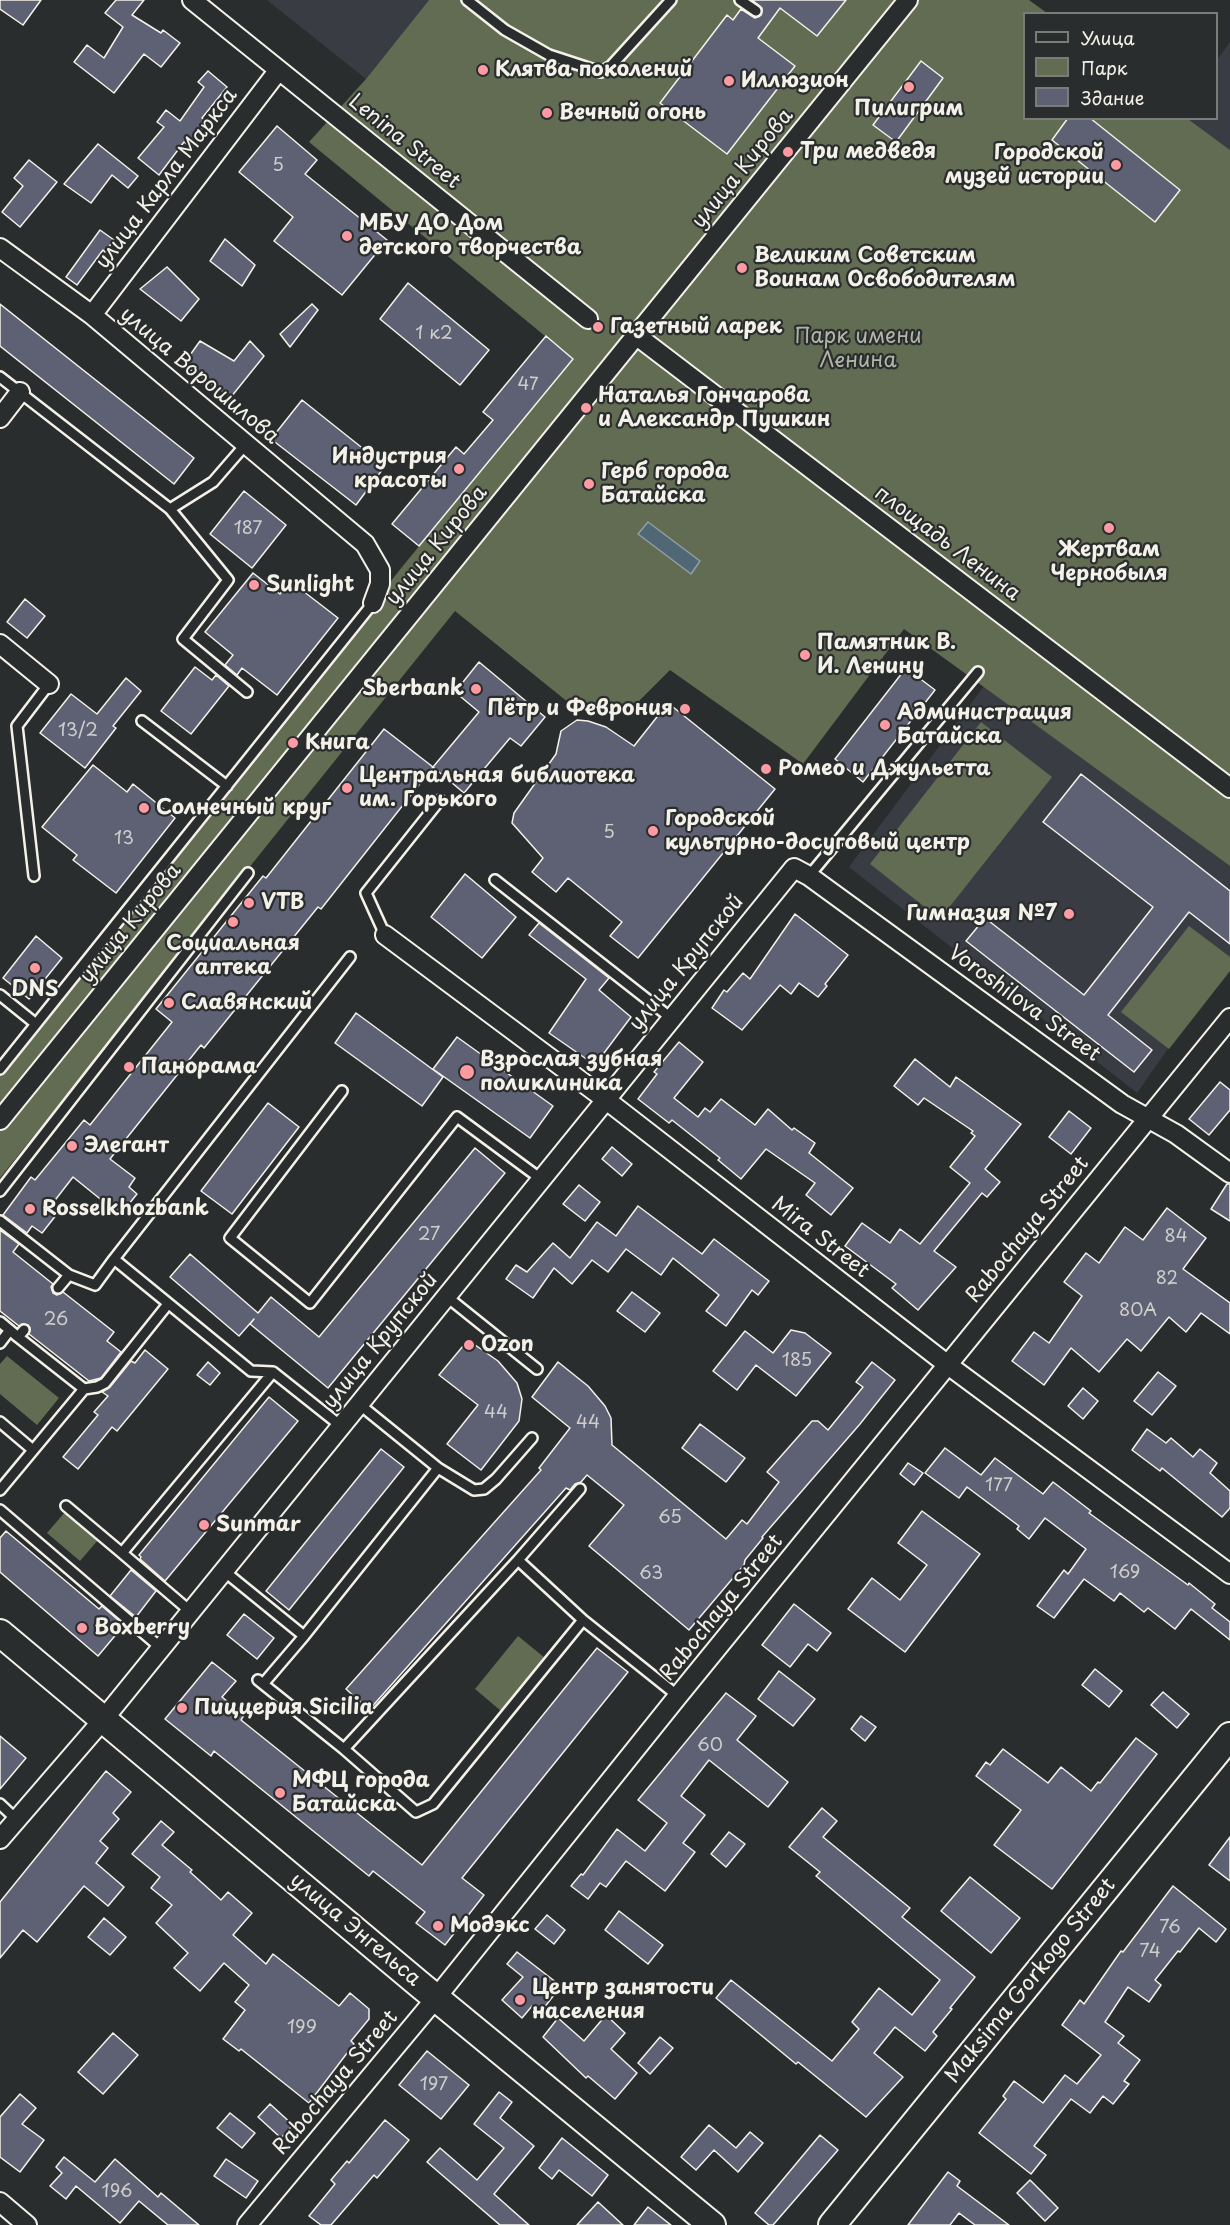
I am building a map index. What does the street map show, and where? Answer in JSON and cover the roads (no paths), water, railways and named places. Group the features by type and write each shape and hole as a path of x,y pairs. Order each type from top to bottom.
{"main road":[{"name":"улица Энгельса","path":"0,1633 436,1998 712,2225"},
{"name":"Maksima Gorkogo Street","path":"832,2225 1230,1736"}],"street":[{"name":"Lenina Street","path":"193,0 278,71 588,319"},
{"name":"улица Кирова","path":"0,1120 908,0"},
{"name":"улица Карла Маркса","path":"92,315 278,71"},
{"name":"улица Ворошилова","path":"0,248 92,315 365,544 380,570 380,584 373,603"},
{"name":"площадь Ленина","path":"636,336 1230,788"},
{"path":"0,418 20,392"},
{"path":"0,644 49,684"},
{"name":"улица Крупской","path":"0,1839 161,1648 672,1018 801,872"},
{"name":"Voroshilova Street","path":"801,872 1122,1104 1176,1134 1230,1173"},
{"name":"Mira Street","path":"385,935 605,1099 948,1365 1230,1574"},
{"name":"Rabochaya Street","path":"247,2225 436,1998 678,1696 1230,1018"},
{"path":"0,2202 27,2225"}],"lane":[{"path":"467,0 505,30 549,56 601,72 611,66 671,0"},
{"path":"740,0 756,11"},
{"path":"0,377 170,509 228,580 183,639 247,692"},
{"path":"170,509 213,482 246,444"},
{"name":"улица Кирова","path":"0,1069 373,603"},
{"path":"801,872 978,672"},
{"path":"34,876 17,726 49,684"},
{"path":"142,721 226,786"},
{"path":"385,935 366,893 440,800"},
{"path":"0,1191 248,873"},
{"path":"495,880 672,1018"},
{"path":"0,1221 69,1275 95,1285 350,957"},
{"path":"0,994 36,1024"},
{"path":"342,1091 230,1238 310,1303 458,1117 541,1179"},
{"path":"114,1259 250,1371 273,1372 340,1426"},
{"path":"58,1288 69,1275"},
{"path":"446,1296 537,1369"},
{"path":"0,1490 84,1389 105,1383 168,1304"},
{"path":"0,1322 10,1330 21,1334 84,1389"},
{"path":"0,1343 10,1330"},
{"path":"123,1553 273,1372"},
{"path":"359,1404 438,1468 474,1490 484,1489 496,1479 532,1438"},
{"path":"0,1422 33,1450"},
{"path":"438,1468 304,1636 260,1682 344,1749 416,1812 433,1804 583,1620"},
{"path":"344,1749 580,1490"},
{"path":"66,1506 190,1612"},
{"path":"0,1510 161,1648"},
{"path":"518,1560 583,1620 678,1696"},
{"path":"224,1571 304,1636"},
{"path":"0,1804 17,1820"}],"water":[{"path":"648,522 700,561 691,574 638,534"}],"place":[{"name":"Клятва поколений","path":"483,70"},
{"name":"Иллюзион","path":"729,81"},
{"name":"Пилигрим","path":"909,87"},
{"name":"Вечный огонь","path":"547,113"},
{"name":"Три медведя","path":"788,152"},
{"name":"Городской музей истории","path":"1116,165"},
{"name":"МБУ ДО Дом детского творчества","path":"347,236"},
{"name":"Великим Советским Воинам Освободителям","path":"742,268"},
{"name":"Газетный ларек","path":"598,327"},
{"name":"Наталья Гончарова и Александр Пушкин","path":"586,408"},
{"name":"Индустрия красоты","path":"459,469"},
{"name":"Герб города Батайска","path":"589,484"},
{"name":"Жертвам Чернобыля","path":"1109,528"},
{"name":"Sunlight","path":"254,585"},
{"name":"Памятник В. И. Ленину","path":"805,655"},
{"name":"Sberbank","path":"476,689"},
{"name":"Пётр и Феврония","path":"685,709"},
{"name":"Администрация Батайска","path":"885,725"},
{"name":"Книга","path":"293,743"},
{"name":"Ромео и Джульетта","path":"766,769"},
{"name":"Центральная библиотека им. Горького","path":"347,788"},
{"name":"Солнечный круг","path":"144,808"},
{"name":"Городской культурно-досуговый центр","path":"653,831"},
{"name":"VTB","path":"249,903"},
{"name":"Гимназия №7","path":"1069,914"},
{"name":"Социальная аптека","path":"233,922"},
{"name":"DNS","path":"35,968"},
{"name":"Славянский","path":"169,1003"},
{"name":"Панорама","path":"129,1067"},
{"name":"Взрослая зубная поликлиника","path":"467,1072"},
{"name":"Элегант","path":"72,1146"},
{"name":"Rosselkhozbank","path":"30,1209"},
{"name":"Ozon","path":"469,1345"},
{"name":"Sunmar","path":"204,1525"},
{"name":"Boxberry","path":"82,1628"},
{"name":"Пиццерия Sicilia","path":"182,1708"},
{"name":"МФЦ города Батайска","path":"280,1793"},
{"name":"Модэкс","path":"438,1926"},
{"name":"Центр занятости населения","path":"520,2000"}],"park label":[{"name":"Парк имени Ленина","path":"858,349"}]}
